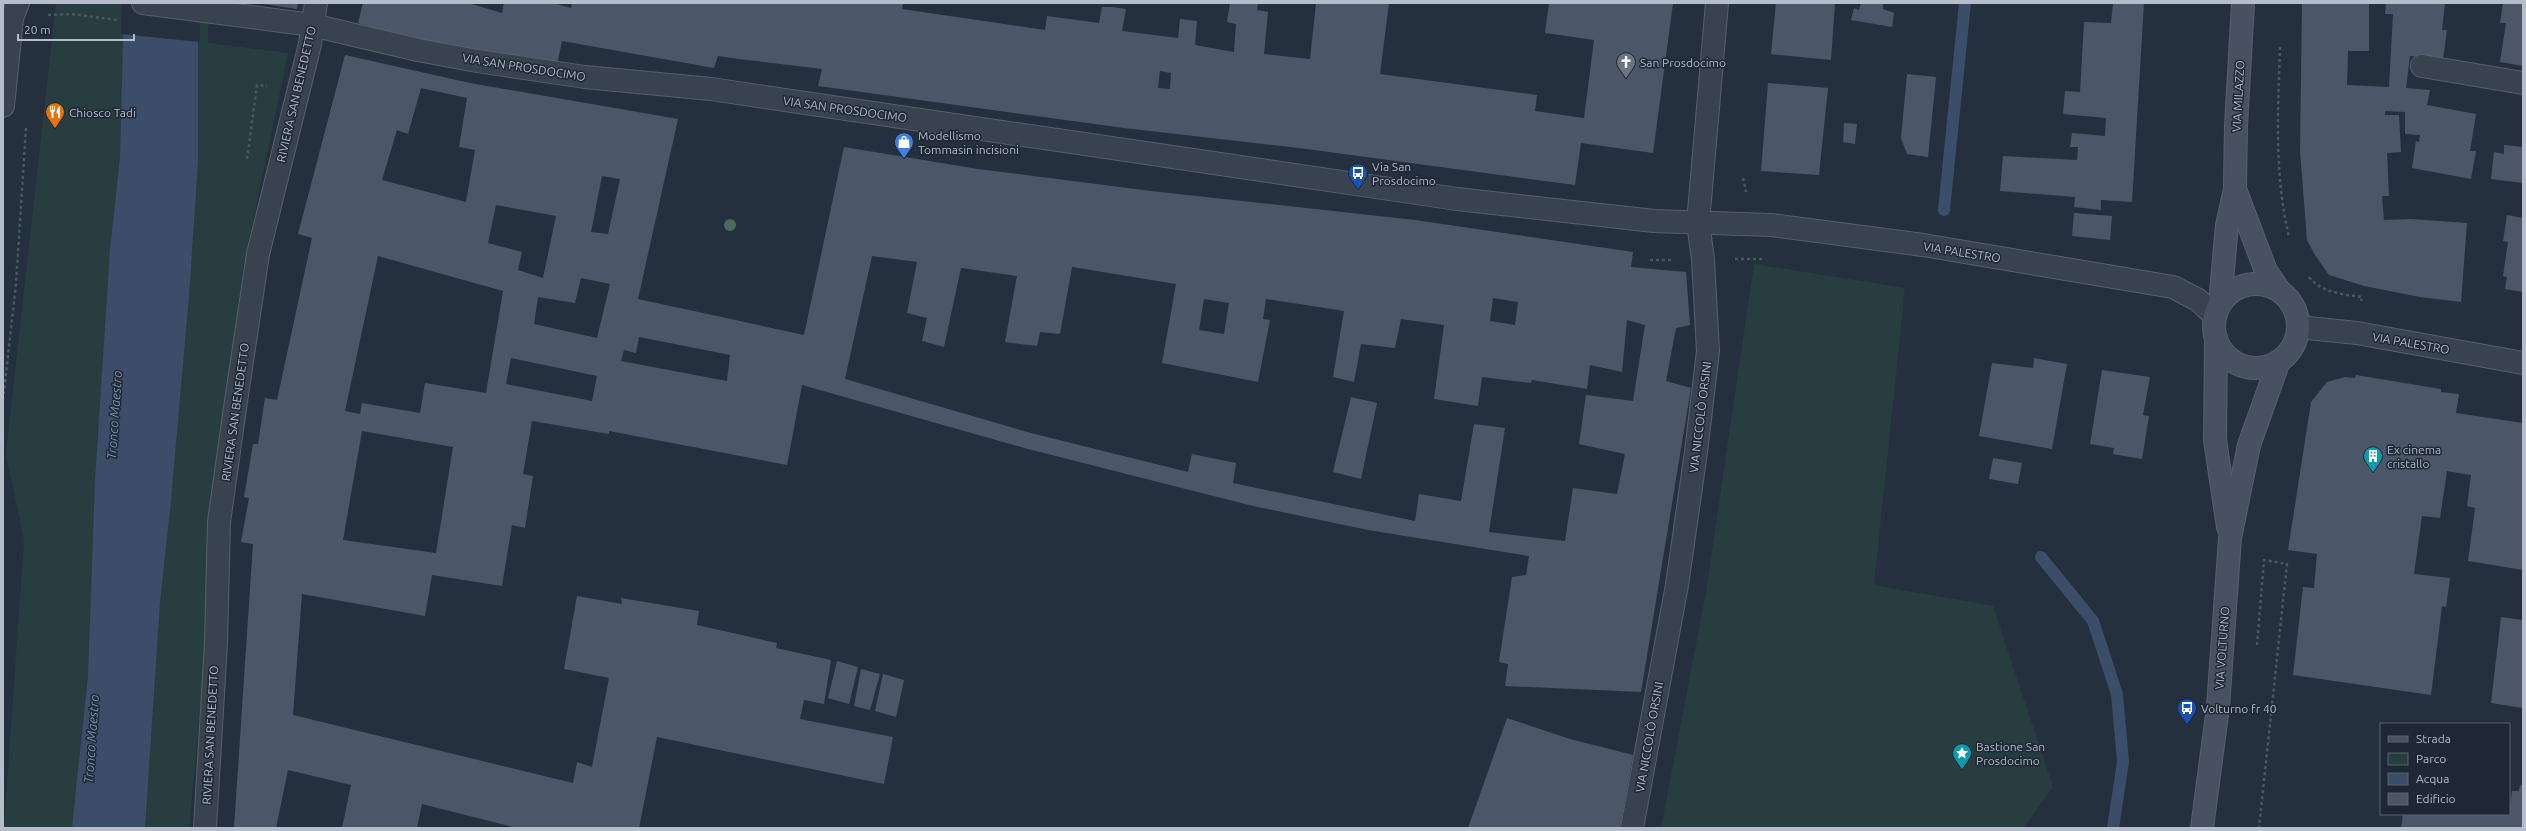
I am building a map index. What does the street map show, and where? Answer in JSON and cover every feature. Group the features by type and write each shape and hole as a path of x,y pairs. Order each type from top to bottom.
{"main road":[{"name":"VIA MILAZZO","path":"2218,310 2227,225 2235,189 2236,126 2243,3"},
{"name":"VIA MILAZZO","path":"2235,189 2266,271 2280,290"},
{"path":"2254,284 2267,285 2280,290 2295,309 2298,326 2293,346 2279,361 2265,367 2250,367 2235,362 2223,352 2216,338 2218,310 2229,293 2241,287 2254,284"},
{"name":"VIA VOLTURNO","path":"2216,338 2215,440 2230,538"},
{"name":"VIA VOLTURNO","path":"2202,828 2218,707 2230,538 2249,445 2279,361"}],"street":[{"path":"3,106 12,18 18,3"},
{"name":"VIA SAN PROSDOCIMO","path":"144,3 256,19 312,25 425,51 585,77 719,90 1457,199 1654,221 1698,223"},
{"name":"RIVIERA SAN BENEDETTO","path":"205,828 216,643 219,522 258,254 310,44 316,3"},
{"name":"VIA NICCOLÒ ORSINI","path":"1632,828 1677,585 1696,452 1707,359 1704,260 1698,223 1718,3"},
{"path":"2422,66 2523,83"},
{"name":"VIA PALESTRO","path":"1698,223 1771,225 1855,236 2173,287 2218,310"},
{"name":"VIA PALESTRO","path":"2298,326 2357,333 2523,363"}],"path":[{"path":"43,21 46,16 72,14"},
{"path":"2280,47 2277,152 2284,216 2291,245"},
{"path":"3,400 16,284 27,124"},
{"path":"2308,275 2316,286 2333,293 2362,297"},
{"path":"2259,828 2287,564 2264,560"}],"green space":[{"path":"56,3 209,3 208,43 288,53 242,274 189,828 4,828 24,540 6,454"},
{"path":"1754,264 1905,288 1874,585 1993,606 2053,787 2023,828 1661,828 1706,592"}],"water":[{"name":"Tronco Maestro","path":"124,3 198,3 198,162 189,296 171,500 160,602 145,828 72,828 88,676 95,481 110,250 120,157"}],"pier":[{"path":"122,3 200,3 200,42 121,34"}],"building":[{"path":"257,3 298,3 297,9"},
{"path":"363,3 468,3 502,13 504,3 553,3 571,8 572,3 903,3 902,9 1045,30 1047,16 1099,23 1102,7 1112,7 1126,9 1122,31 1178,38 1180,19 1197,21 1195,45 1234,52 1236,24 1227,22 1230,3 1258,3 1257,10 1268,12 1264,54 1310,59 1316,3 1389,3 1380,74 1537,95 1535,111 1584,118 1594,40 1545,33 1549,3 1673,3 1653,153 1581,143 1575,185 1299,148 1124,128 818,86 822,69 718,56 714,68 562,41 557,65 435,47 358,23","holes":["1160,71 1171,73 1170,89 1158,88"]},
{"path":"1776,3 1835,3 1831,60 1771,54"},
{"path":"1861,3 1883,3 1883,9 1894,13 1892,27 1851,20 1854,8 1859,10"},
{"path":"2113,3 2144,3 2132,202 2101,200 2101,210 2074,207 2075,197 2000,191 2003,156 2077,160 2078,147 2070,147 2072,133 2105,136 2106,118 2063,114 2065,91 2080,92 2084,22 2111,23"},
{"path":"2302,3 2369,3 2369,51 2348,51 2347,85 2389,87 2393,14 2385,14 2386,3 2445,3 2442,30 2447,30 2443,59 2410,56 2406,88 2430,90 2427,105 2476,114 2470,151 2476,151 2471,179 2412,168 2416,141 2419,142 2420,135 2405,134 2405,112 2385,111 2385,115 2399,115 2401,152 2387,153 2389,196 2382,196 2384,220 2411,219 2467,223 2461,302 2420,297 2364,286 2329,275 2315,255 2307,240 2300,151"},
{"path":"2503,3 2523,3 2523,66 2500,62 2506,23 2500,23"},
{"path":"345,55 470,83 678,119 638,299 804,335 844,147 978,169 1151,191 1415,220 1633,252 1631,267 1686,272 1690,325 1676,328 1666,381 1691,388 1641,692 1505,686 1508,664 1499,662 1512,577 1526,575 1529,556 1368,530 1253,506 1028,449 802,385 787,465 609,431 609,434 532,421 523,474 533,476 525,528 512,525 502,586 432,575 425,616 302,594 293,715 573,783 577,762 592,767 609,678 564,669 577,596 622,604 621,598 699,611 697,625 777,643 776,648 831,660 824,704 804,700 800,719 893,737 884,784 657,737 639,828 517,828 422,804 417,828 342,828 351,785 288,770 276,828 234,828 253,544 241,542 249,498 244,497 253,444 258,444 265,398 277,400 312,238 298,234","holes":["421,88 467,98 459,147 475,150 466,202 382,180 397,130 408,134","602,176 620,179 608,234 591,232","496,205 556,216 543,278 518,270 522,252 488,243","378,256 503,291 486,393 425,383 420,413 362,403 360,414 345,411","872,256 917,262 907,313 927,318 922,341 944,347 961,268 1017,276 1005,342 1037,346 1040,332 1060,334 1072,267 1176,284 1162,363 1258,382 1270,320 1263,319 1266,299 1344,311 1333,377 1354,382 1361,344 1395,348 1401,319 1444,325 1434,399 1478,406 1482,377 1531,383 1532,380 1587,389 1590,365 1622,372 1627,320 1645,325 1633,401 1586,395 1579,444 1625,454 1617,494 1573,488 1565,541 1489,532 1505,428 1474,424 1461,501 1419,494 1415,521 1233,483 1236,463 1192,454 1188,472 1031,433 845,379","581,278 610,284 597,338 534,324 538,297 575,303","1493,298 1518,302 1515,325 1490,321","1204,299 1229,303 1224,334 1199,330","639,337 730,355 727,381 621,361 624,350 636,353","511,358 597,376 592,401 506,384","362,431 453,447 436,553 343,540"]},
{"path":"1907,74 1936,77 1928,157 1907,154 1901,138"},
{"path":"1768,83 1828,88 1819,175 1761,171"},
{"path":"1844,123 1857,124 1855,144 1843,142"},
{"path":"2504,145 2523,147 2523,183 2491,179 2494,152 2504,154"},
{"path":"2074,213 2112,216 2110,240 2072,236"},
{"path":"2507,215 2523,218 2523,292 2505,289 2507,277 2503,276 2508,242 2503,241"},
{"path":"2034,358 2067,364 2052,449 1979,436 1992,363 2033,368"},
{"path":"2102,370 2150,377 2143,415 2149,416 2142,459 2113,454 2114,448 2090,444"},
{"name":"Ex cinema cristallo","path":"2356,375 2441,389 2441,392 2459,394 2456,413 2523,423 2523,570 2468,561 2475,508 2467,506 2471,475 2447,471 2440,518 2422,516 2414,574 2450,578 2446,607 2442,606 2431,695 2293,675 2303,587 2314,588 2317,554 2288,550 2311,402 2327,382 2345,377 2355,378"},
{"path":"1351,397 1377,403 1361,479 1333,472"},
{"path":"1993,458 2022,463 2018,484 1989,479"},
{"path":"2501,617 2523,620 2523,708 2491,703"},
{"path":"837,661 858,667 849,704 828,698"},
{"path":"861,669 880,674 870,710 854,706"},
{"path":"883,674 904,680 896,717 875,711"},
{"path":"1507,718 1570,739 1633,755 1620,828 1468,828"},
{"path":"2520,785 2523,786 2523,828 2401,828 2403,815 2510,815 2512,791 2519,791"}],"waterway":[{"path":"1944,210 1965,3"},
{"path":"2041,557 2093,621 2117,694 2123,762 2113,828"}],"place":[{"name":"San Prosdocimo","path":"1626,79"},
{"name":"Chiosco Tadi","path":"55,129"},
{"name":"Modellismo Tommasin incisioni","path":"904,159"},
{"name":"Via San Prosdocimo","path":"1358,190"},
{"name":"Ex cinema cristallo","path":"2373,473"},
{"name":"Volturno fr 40","path":"2187,725"},
{"name":"Bastione San Prosdocimo","path":"1962,770"}]}
